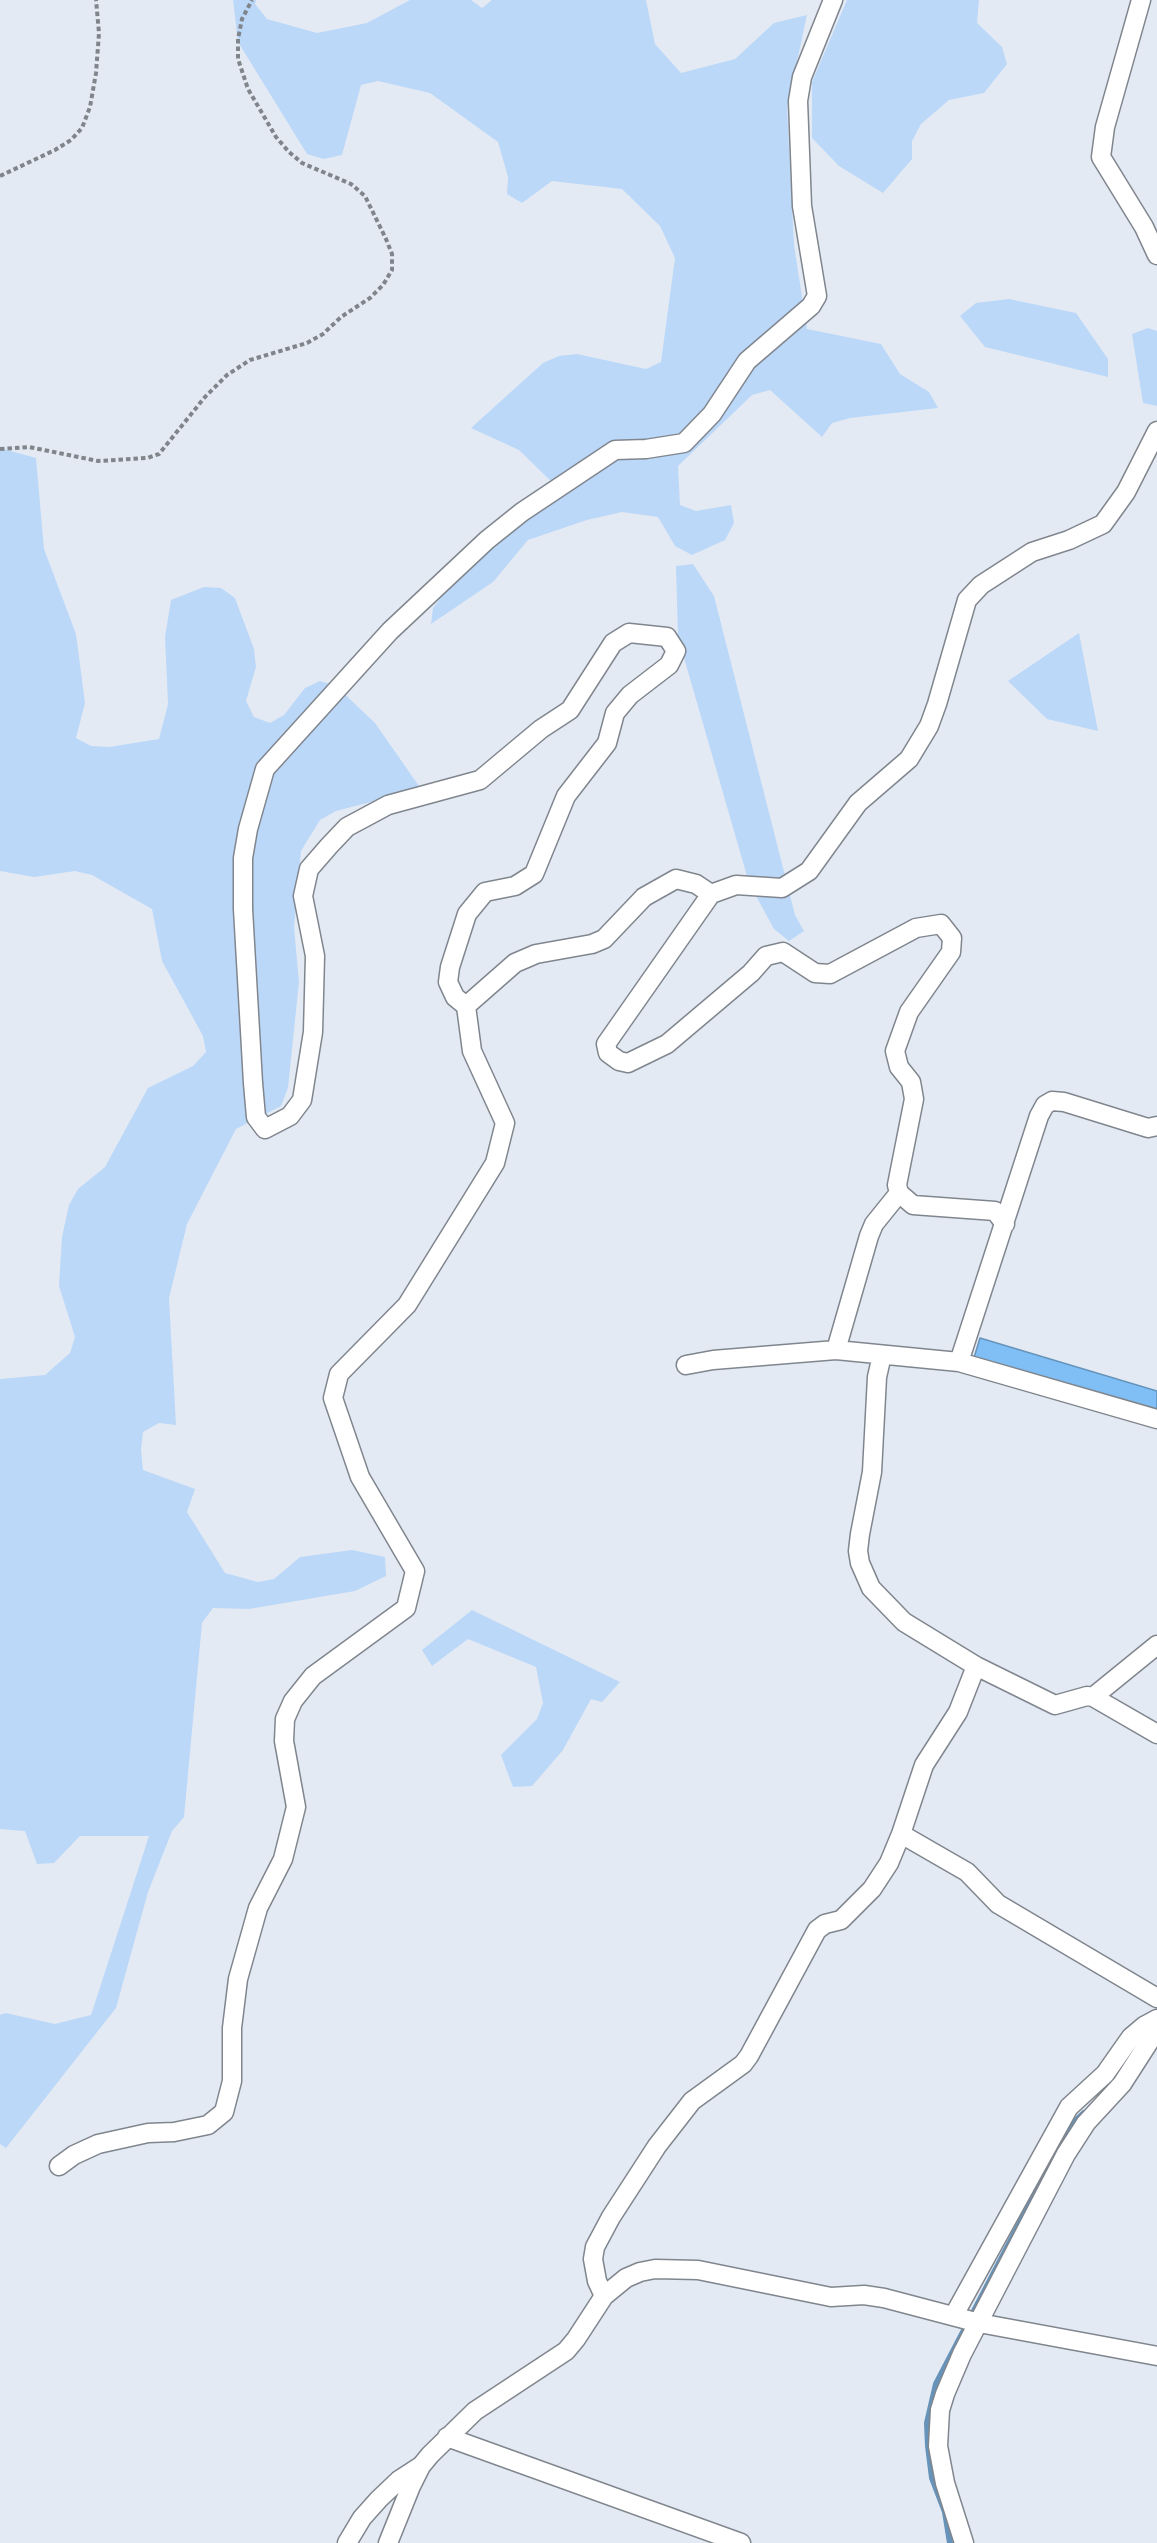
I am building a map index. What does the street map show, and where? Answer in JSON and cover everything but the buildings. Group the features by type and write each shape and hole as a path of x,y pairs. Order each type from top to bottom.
{"street":[{"path":"59,2166 74,2155 98,2144 148,2133 174,2132 208,2125 224,2112 232,2081 232,2028 238,1979 258,1908 283,1859 296,1807 284,1741 285,1719 293,1701 313,1676 406,1608 415,1571 360,1477 333,1398 339,1374 407,1305 495,1163 505,1123 472,1051 466,1006 454,997 448,982 450,967 467,914 485,892 515,886 534,874 566,796 607,743 615,713 630,695 669,665 676,651 667,637 629,633 613,643 570,710 541,729 480,780 388,805 347,827 309,869 303,896 315,956 313,1032 302,1100 290,1116 265,1129 256,1117 253,1083 243,858 248,829 265,769 390,631 487,540 522,512 615,450 645,449 684,443 712,414 747,361 811,306 817,296 802,206 798,101 802,77 833,0"},
{"path":"1141,0 1105,127 1101,157 1144,227 1157,255"},
{"path":"836,1350 871,1230 899,1193 899,1171 914,1099 911,1082 899,1067 895,1051 909,1012 951,952 952,938 940,924 916,928 830,974 815,973 783,952 766,956 751,973 667,1044 628,1063 619,1061 608,1053 606,1044 711,894 736,885 782,888 809,871 858,803 909,759 929,726 967,600 981,585 1032,552 1069,540 1103,524 1126,492 1157,431"},
{"path":"466,1006 515,963 536,954 592,944 604,939 644,897 676,879 696,884 711,894"},
{"path":"958,1362 1039,1116 1045,1105 1052,1101 1064,1102 1148,1128 1157,1126"},
{"path":"899,1193 913,1205 995,1210 1005,1224"},
{"path":"686,1365 713,1360 836,1350 958,1362 1157,1419"},
{"path":"882,1355 877,1377 870,1482 858,1551 860,1563 871,1588 904,1622 976,1666 1055,1705 1087,1696 1093,1697 1157,1734"},
{"path":"1093,1697 1157,1645"},
{"path":"604,2296 597,2281 593,2259 595,2247 611,2217 657,2146 692,2101 743,2064 749,2056 817,1930 825,1923 841,1920 872,1889 889,1863 924,1765 958,1712 976,1666"},
{"path":"901,1834 967,1872 987,1894 1005,1908 1157,1998"},
{"path":"954,2315 1069,2108 1106,2073 1131,2037 1144,2026 1157,2021"},
{"path":"964,2543 941,2466 938,2446 940,2410 950,2379 1077,2134 1122,2084 1149,2042 1157,2021"},
{"path":"388,2543 421,2466 447,2437 492,2398 566,2351 604,2296 626,2278 640,2272 678,2268 698,2270 831,2297 864,2295 884,2298 980,2322 1157,2356"},
{"path":"447,2437 741,2543"},
{"path":"347,2543 362,2518 388,2490 408,2473 421,2466"}],"path":[{"path":"0,176 55,150 71,140 82,128 90,107 96,73 99,33 96,0"},
{"path":"0,449 29,447 98,461 147,458 159,454 205,397 227,375 250,360 307,344 323,334 341,317 370,298 392,270 392,254 387,239 365,196 351,184 302,163 289,152 276,137 248,89 238,59 238,39 242,19 252,0"}],"shaded area":[{"path":"233,0 256,0 255,4 267,19 317,33 367,23 410,0 471,0 482,8 492,0 646,0 655,44 681,73 735,59 774,23 807,15 787,108 794,245 807,329 881,344 900,374 929,392 938,408 850,418 832,423 822,437 770,390 752,395 678,466 680,505 696,511 731,505 734,523 725,540 692,555 675,546 658,517 622,512 587,520 528,540 493,582 431,624 433,608 454,580 558,488 519,450 471,428 543,363 559,356 577,354 646,369 661,362 675,258 660,226 622,189 552,181 522,203 507,194 508,177 498,142 430,93 378,81 361,85 342,155 324,159 307,154 238,42"},
{"path":"847,0 979,0 977,23 1002,47 1007,64 984,93 949,100 921,124 912,141 912,159 883,193 839,166 812,138 812,82"},
{"path":"1009,299 1076,313 1108,359 1108,377 985,347 960,316 976,303"},
{"path":"1148,328 1157,331 1157,406 1143,403 1132,334"},
{"path":"0,448 36,458 44,549 76,634 85,703 76,738 91,746 109,747 159,739 168,704 165,637 171,600 204,587 221,588 235,598 254,649 256,667 246,701 254,717 270,723 284,715 305,688 320,681 336,686 375,723 421,789 336,811 320,820 301,851 294,927 299,982 288,1088 281,1106 236,1129 187,1224 169,1298 176,1425 159,1423 143,1432 141,1450 143,1470 195,1489 187,1512 225,1573 258,1582 274,1579 300,1557 352,1550 385,1557 386,1576 355,1591 249,1609 213,1608 202,1623 184,1817 172,1831 148,1892 116,2008 6,2148 0,2144 0,2015 6,2013 55,2024 91,2015 149,1836 80,1836 54,1863 37,1864 25,1831 0,1829 0,1379 45,1375 70,1353 75,1337 59,1286 62,1237 69,1205 78,1189 105,1167 148,1088 193,1066 206,1052 203,1036 162,961 152,909 92,875 75,871 34,877 0,871"},
{"path":"693,564 714,596 795,915 804,931 789,941 774,929 749,883 678,637 676,566"},
{"path":"1079,633 1098,731 1047,719 1008,681"},
{"path":"472,1610 620,1682 602,1702 591,1699 563,1750 532,1786 513,1787 501,1755 537,1719 543,1703 536,1667 468,1639 432,1666 422,1650"}],"water":[{"path":"980,1338 1157,1391 1157,1416 973,1361"}],"waterway":[{"path":"1107,2088 1128,2057"},
{"path":"950,2543 945,2512 932,2478 928,2446 927,2423 936,2384 1071,2125 1084,2113"}]}
